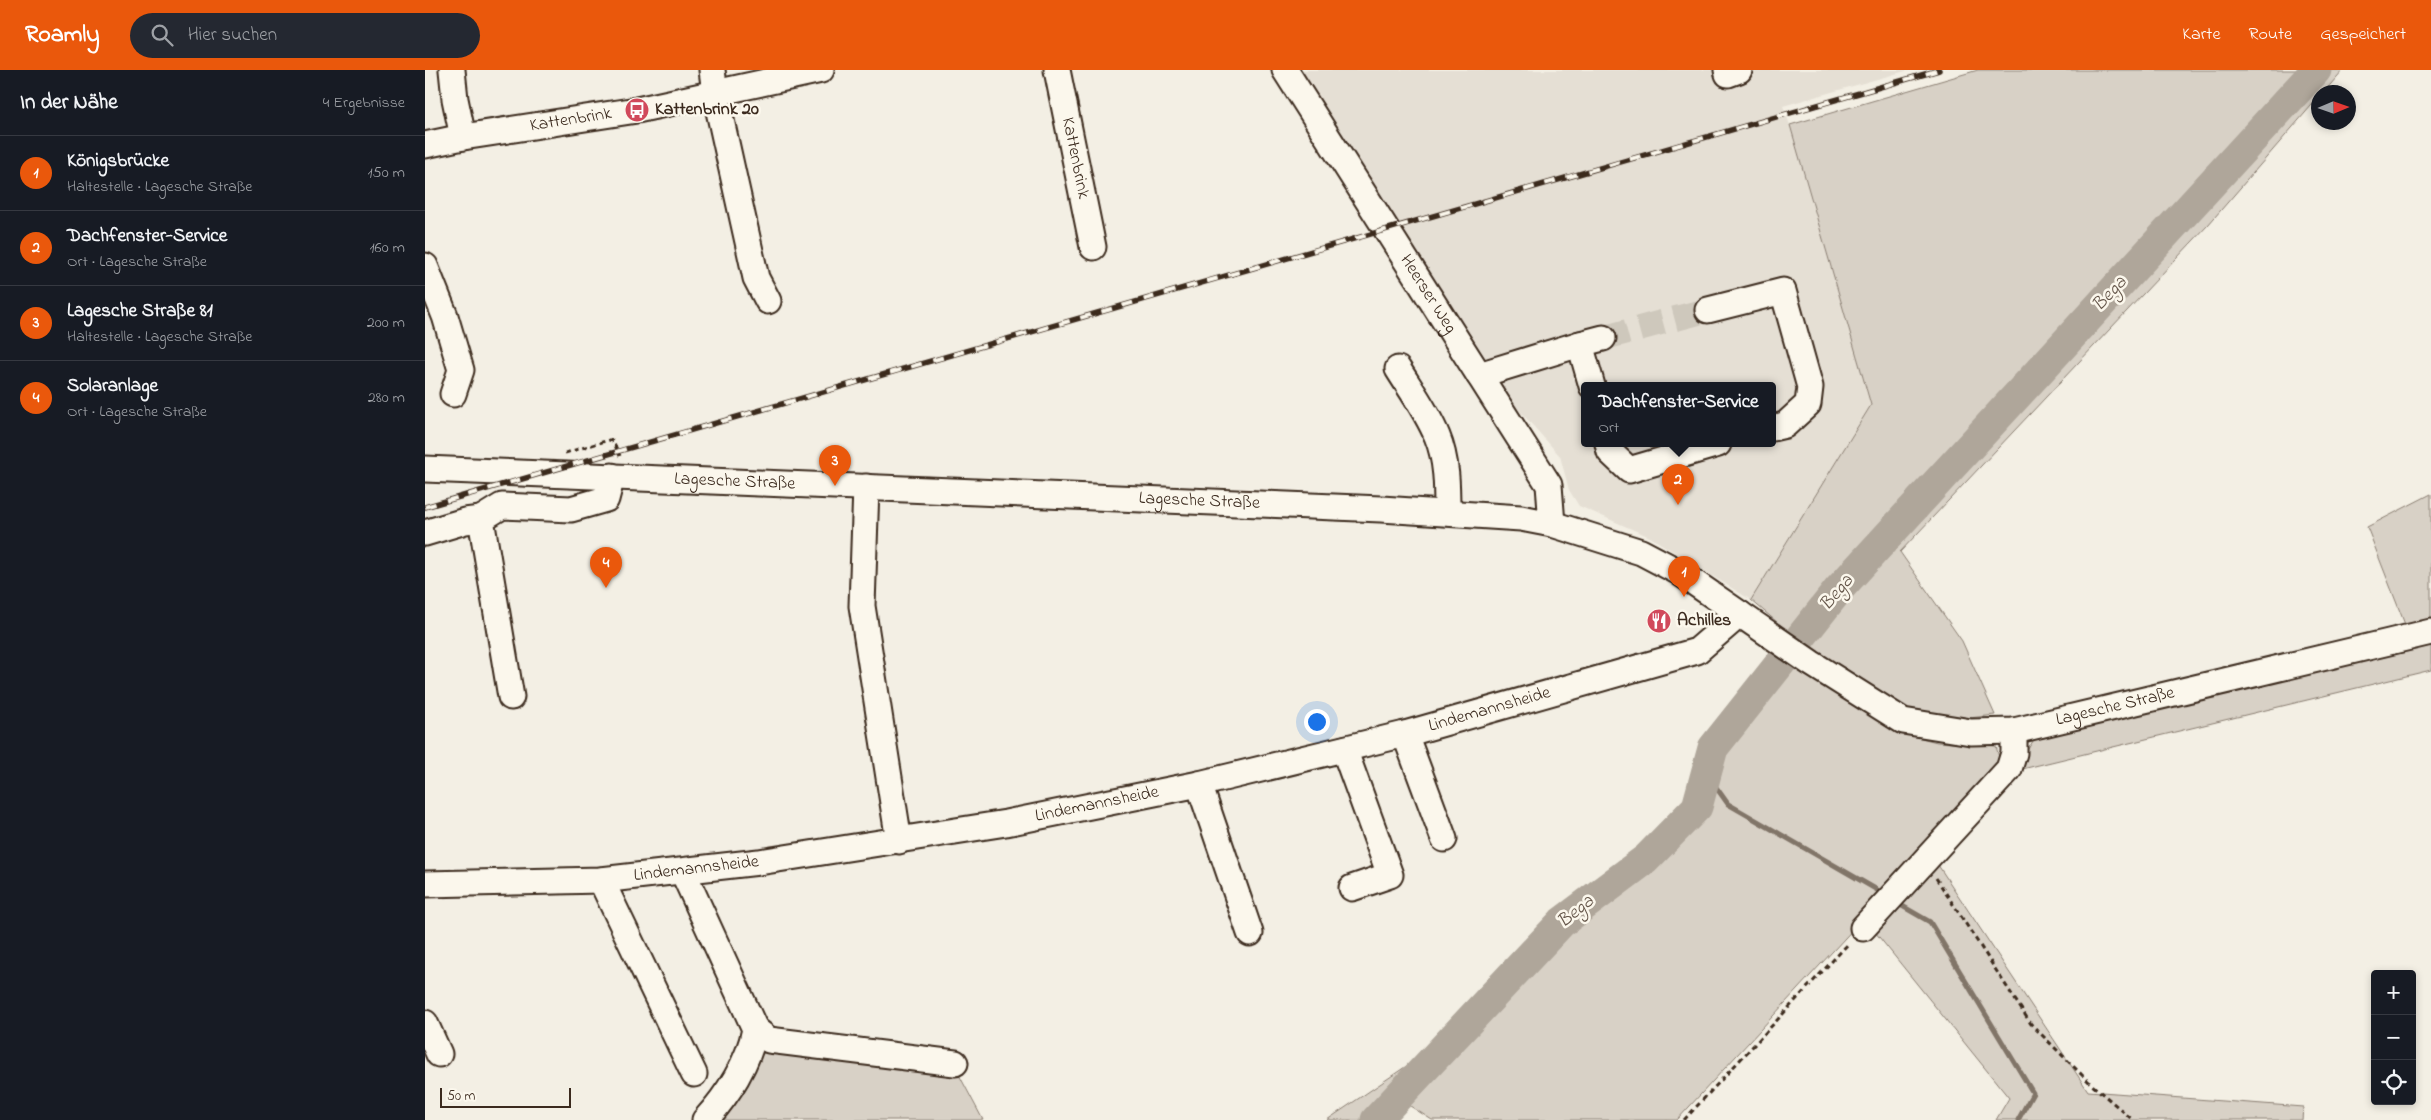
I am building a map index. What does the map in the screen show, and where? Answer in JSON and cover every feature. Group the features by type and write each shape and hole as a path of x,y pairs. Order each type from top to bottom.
{"street":[{"path":"452,70 455,99 463,137"},
{"name":"Kattenbrink","path":"425,145 463,137 637,110 713,82 821,70"},
{"name":"Kattenbrink","path":"1057,70 1093,247"},
{"name":"Heerser Weg","path":"1285,70 1549,485 1551,524"},
{"path":"1727,70 1729,74 1739,70"},
{"path":"713,82 756,278 768,302"},
{"path":"425,266 445,316 461,370 453,394"},
{"path":"1708,310 1783,290 1810,386 1808,404 1785,424 1776,427"},
{"path":"1479,375 1592,341 1592,382"},
{"path":"1397,369 1437,435 1443,455 1447,480 1447,512"},
{"path":"1609,447 1610,452 1629,470 1708,447"},
{"name":"Lagesche Straße","path":"425,469 1505,516 1551,524 1641,552 1679,572 1811,663 1903,721 1971,732 2014,731 2431,632"},
{"path":"425,533 465,521 481,519 502,506 571,509 606,499 612,476"},
{"path":"866,487 862,606 899,841"},
{"path":"481,519 511,697"},
{"name":"Lindemannsheide","path":"425,884 601,880 683,872 899,841 1006,823 1199,784 1405,734 1697,652 1750,620"},
{"path":"1863,928 2009,769 2014,753 2014,731"},
{"path":"1405,734 1444,839"},
{"path":"1344,749 1390,875 1352,888"},
{"path":"1199,784 1250,933"},
{"path":"683,872 755,1029 769,1040 955,1063"},
{"path":"601,880 694,1074"},
{"path":"425,1024 439,1054"},
{"path":"705,1120 717,1106 751,1050 755,1029"}],"path":[{"path":"1924,861 2031,1024 2091,1084 2133,1120"},
{"path":"1684,1120 1863,928"}],"shaded area":[{"path":"1293,70 1909,70 1783,106 1871,405 1751,600 1650,537 1579,506 1569,490 1560,456 1500,389"},
{"path":"1978,70 2343,70 2330,85 2311,85 2311,106 2208,225 1900,552 1962,641 1995,715 1969,718 1908,712 1817,656 1751,600 1871,405 1790,125"},
{"path":"2431,494 2431,621 2406,627 2367,527"},
{"path":"2431,642 2431,670 2014,771 2035,738"},
{"path":"1788,665 1901,733 1937,742 1996,746 2000,761 1869,912 1677,1120 1432,1120 1407,1104 1393,1120 1327,1120 1427,1052 1408,1103 1569,925 1653,863 1705,810 1724,749"},
{"path":"1934,859 2088,1091 2303,1107 2302,1120 1996,1120 2009,1098 1871,927"},
{"path":"762,1045 957,1071 983,1120 723,1120"}],"waterway":[{"name":"Bega","path":"1376,1120 1562,922 1646,859 1697,807 1713,748 1839,589 2316,70"},
{"path":"1706,773 1728,804 1879,891"},
{"path":"1897,903 1930,922 2033,1093 2018,1120"}],"tunnel":[{"path":"1603,338 1708,310"}],"railway":[{"path":"425,507 1939,70"}],"place":[{"name":"Kattenbrink 20","path":"637,110"},
{"name":"Lagesche Straße 81","path":"835,486"},
{"name":"Dachfenster-Service","path":"1678,505"},
{"name":"Solaranlage","path":"606,588"},
{"name":"Königsbrücke","path":"1684,597"},
{"name":"Achilles","path":"1659,621"}]}
